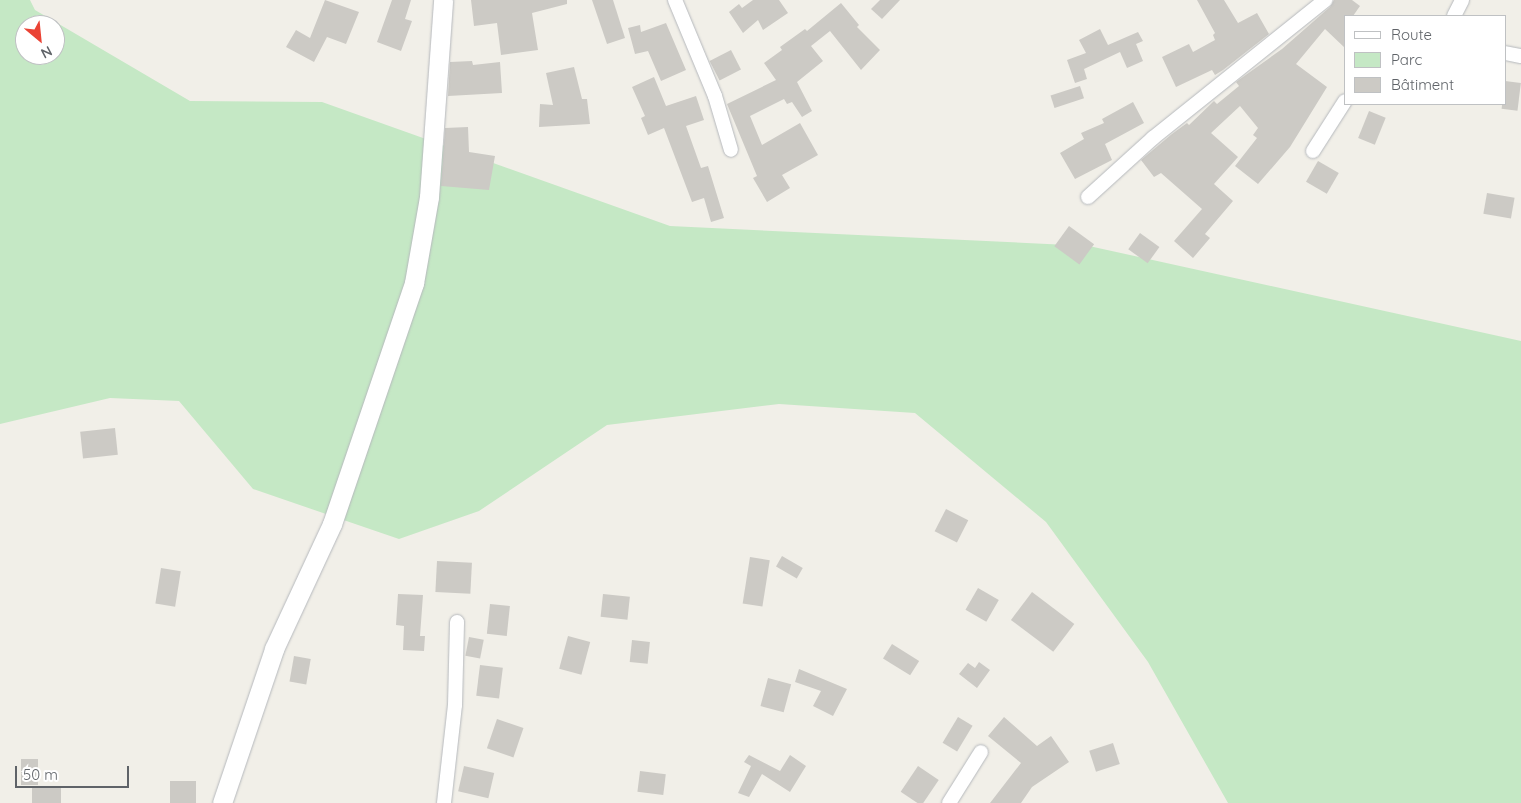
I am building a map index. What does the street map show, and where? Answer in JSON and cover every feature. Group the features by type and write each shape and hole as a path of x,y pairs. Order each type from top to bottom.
{"street":[{"path":"222,803 274,649 332,524 414,283 431,178 443,0"},
{"path":"674,0 715,96 731,150"},
{"path":"1088,197 1153,138 1325,0"},
{"path":"1454,15 1462,0"},
{"path":"1506,53 1521,56"},
{"path":"1313,151 1344,103"},
{"path":"444,803 455,705 457,622"},
{"path":"949,803 981,752"}],"green space":[{"path":"0,0 30,0 35,10 44,15 15,15 15,65 65,65 65,28 190,101 322,102 670,226 1089,246 1521,341 1521,803 1228,803 1148,662 1046,522 915,413 779,404 607,425 479,511 399,539 253,489 179,401 110,398 0,424"}],"building":[{"path":"325,0 359,12 346,44 327,37 314,62 286,47 296,30 310,38"},
{"path":"392,0 411,0 405,19 412,21 401,51 377,42"},
{"path":"471,0 567,0 567,4 532,13 538,50 501,55 497,23 474,26"},
{"path":"592,0 613,0 625,38 607,44"},
{"path":"753,0 779,0 788,13 763,30 758,20 743,33 729,12 739,4 742,8"},
{"path":"880,0 900,0 882,19 871,9"},
{"path":"1197,0 1224,0 1238,23 1257,13 1269,34 1215,75 1212,70 1176,87 1162,57 1189,44 1193,52 1215,40 1213,35 1215,33"},
{"path":"1334,0 1352,0 1360,6 1354,15 1344,15 1344,47 1325,29 1296,64 1327,87 1290,147 1258,184 1235,166 1257,138 1253,135 1258,128 1240,106 1211,133 1238,157 1214,184 1233,201 1205,234 1210,238 1193,258 1174,241 1202,209 1161,173 1154,177 1141,160 1187,123 1189,125 1214,101 1217,104 1239,86 1236,82 1282,49 1330,7"},
{"path":"841,3 859,25 857,27 880,50 861,70 830,31 811,46 823,61 797,82 812,111 802,117 792,102 787,104 784,99 750,116 762,145 800,123 818,155 782,175 790,188 767,202 753,178 757,176 727,104 776,80 764,63 782,50 780,47 805,29 807,31"},
{"path":"666,23 686,70 661,81 648,51 635,54 628,28 640,25 641,32"},
{"path":"1100,29 1108,45 1138,32 1143,41 1136,44 1143,61 1127,68 1120,52 1084,69 1087,79 1075,83 1067,60 1086,53 1079,40"},
{"path":"731,50 741,70 720,80 710,61"},
{"path":"472,61 473,65 500,62 502,93 448,96 450,62"},
{"path":"574,67 582,99 587,99 590,124 539,127 540,104 553,105 546,73"},
{"path":"654,77 666,106 696,96 704,120 686,126 701,168 708,166 724,218 711,222 704,198 692,202 664,128 648,135 641,118 645,116 632,87"},
{"path":"1506,81 1521,83 1517,111 1502,109 1502,105 1506,105"},
{"path":"1080,86 1084,98 1055,108 1051,96"},
{"path":"1133,102 1144,123 1105,144 1112,160 1075,179 1060,153 1084,139 1081,133 1104,123 1102,119"},
{"path":"1369,111 1386,118 1375,145 1358,138"},
{"path":"468,127 469,152 495,156 489,190 441,186 445,128"},
{"path":"1318,161 1339,173 1327,194 1306,182"},
{"path":"1487,193 1515,198 1511,219 1483,214"},
{"path":"1069,226 1094,244 1079,264 1054,246"},
{"path":"1140,233 1159,247 1148,263 1128,249"},
{"path":"115,428 118,455 83,459 80,432"},
{"path":"946,509 968,520 957,543 935,531"},
{"path":"782,556 803,568 797,578 776,566"},
{"path":"750,557 770,560 762,607 743,603"},
{"path":"437,561 472,563 470,594 435,592"},
{"path":"161,568 181,571 175,607 155,604"},
{"path":"978,588 999,600 986,622 966,610"},
{"path":"1032,592 1074,624 1053,652 1011,620"},
{"path":"398,594 423,595 420,636 425,636 424,651 403,650 404,626 396,625"},
{"path":"603,594 630,597 627,620 601,617"},
{"path":"490,604 510,606 507,636 487,634"},
{"path":"568,636 590,642 581,675 559,669"},
{"path":"469,637 484,640 480,659 465,656"},
{"path":"632,640 650,642 648,664 630,662"},
{"path":"892,644 919,661 910,675 883,658"},
{"path":"294,656 311,659 306,685 289,682"},
{"path":"979,662 990,670 977,688 959,674 968,663 975,668"},
{"path":"480,665 503,668 499,699 476,696"},
{"path":"799,669 847,689 833,716 813,706 821,691 795,682"},
{"path":"768,678 791,684 784,712 760,706"},
{"path":"958,717 973,726 957,751 943,743"},
{"path":"1004,717 1037,746 1051,736 1069,762 1032,787 1021,803 990,803 1021,763 988,736"},
{"path":"497,719 523,728 513,757 487,748"},
{"path":"1113,743 1120,764 1096,772 1089,751"},
{"path":"749,755 780,771 790,755 806,766 790,792 762,774 749,797 738,793 751,766 744,762"},
{"path":"21,759 38,759 38,785 21,785"},
{"path":"464,766 494,773 488,798 458,791"},
{"path":"918,766 939,780 923,803 917,803 901,792"},
{"path":"640,771 666,774 663,795 637,792"},
{"path":"170,781 196,781 196,803 170,803"},
{"path":"32,788 61,788 61,803 32,803"}]}
